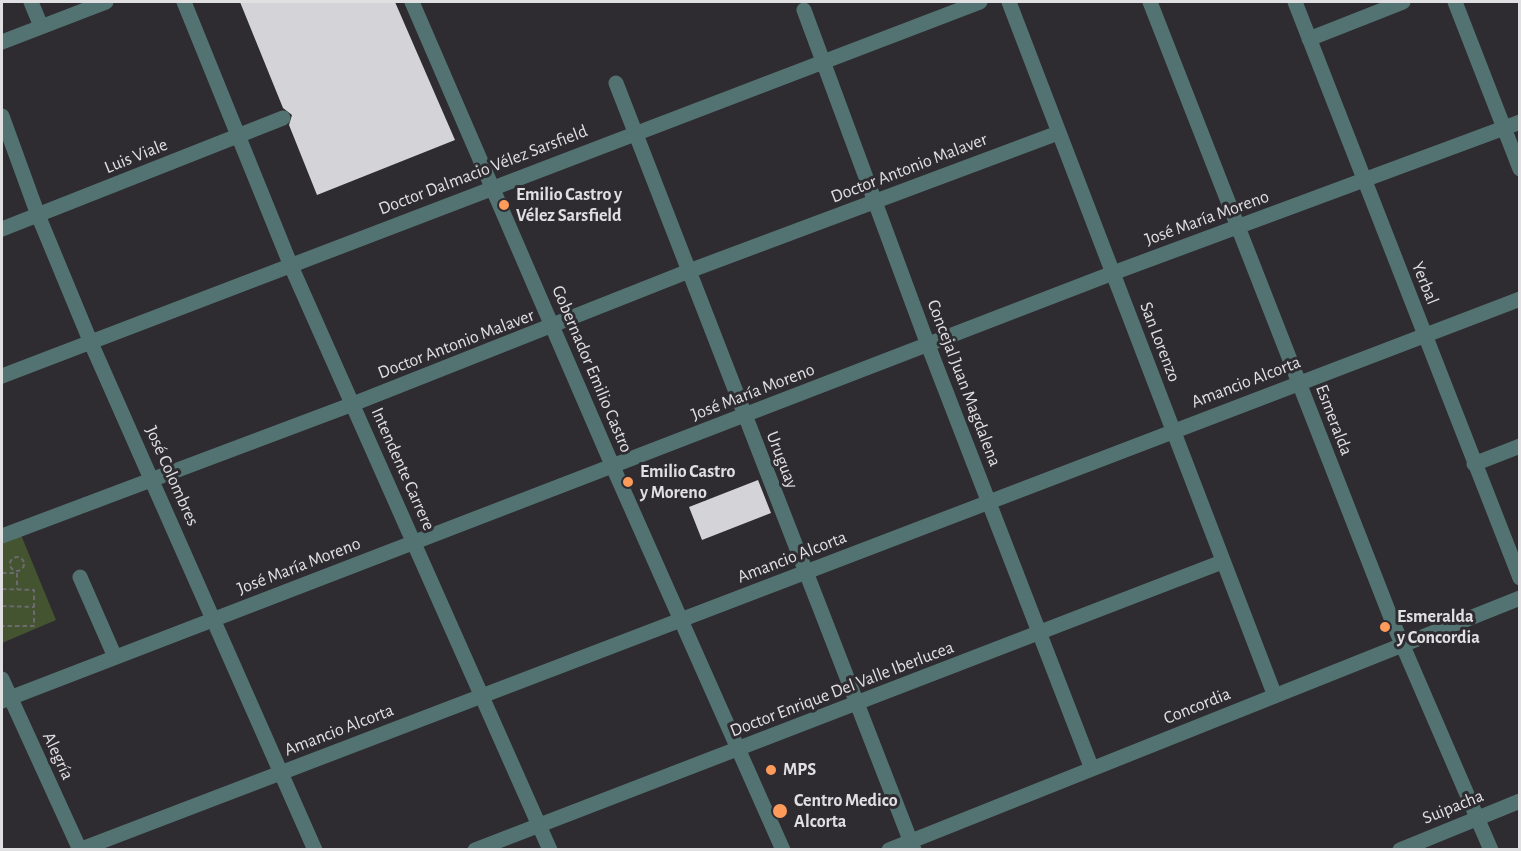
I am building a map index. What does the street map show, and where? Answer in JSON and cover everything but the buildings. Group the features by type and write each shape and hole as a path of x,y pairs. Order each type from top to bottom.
{"street":[{"path":"31,2 41,26"},
{"path":"2,42 106,2"},
{"name":"Intendente Carrere","path":"184,2 291,266 550,849"},
{"name":"Gobernador Emilio Castro","path":"412,2 613,467 783,849"},
{"name":"Doctor Dalmacio Vélez Sarsfield","path":"2,376 635,132 980,2"},
{"name":"San Lorenzo","path":"1010,2 1058,133 1275,696"},
{"name":"Esmeralda","path":"1150,2 1402,645 1491,849"},
{"name":"Yerbal","path":"1295,2 1520,578"},
{"path":"1309,39 1403,2"},
{"path":"1455,2 1520,169"},
{"name":"Concejal Juan Magdalena","path":"804,10 927,345 1092,769"},
{"name":"Uruguay","path":"616,83 912,845"},
{"name":"José Colombres","path":"2,116 38,215 92,343 315,849"},
{"name":"Luis Viale","path":"2,229 284,118"},
{"name":"José María Moreno","path":"5,699 1113,273 1520,122"},
{"name":"Doctor Antonio Malaver","path":"2,536 353,404 689,271 1058,133"},
{"name":"Amancio Alcorta","path":"80,849 281,774 481,695 682,621 1174,430 1426,337 1520,299"},
{"path":"1474,464 1520,446"},
{"name":"Doctor Enrique Del Valle Iberlucea","path":"475,849 740,750 1222,562"},
{"path":"80,577 115,657"},
{"name":"Concordia","path":"889,849 912,845 1092,769 1520,598"},
{"name":"Alegría","path":"2,679 5,699 80,849"},
{"name":"Suipacha","path":"1400,849 1520,801"}],"path":[{"path":"17,572 10,565 12,559 16,557 20,558 23,564 17,572 17,589"},
{"path":"2,573 17,572"},
{"path":"2,589 34,590 34,626 2,626"},
{"path":"2,606 34,607"}],"green space":[{"path":"21,535 56,620 2,643 2,544"}],"place":[{"name":"Emilio Castro y Vélez Sarsfield","path":"504,205"},
{"name":"Emilio Castro y Moreno","path":"628,482"},
{"name":"Esmeralda y Concordia","path":"1385,627"},
{"name":"MPS","path":"771,770"},
{"name":"Centro Medico Alcorta","path":"780,811"}]}
